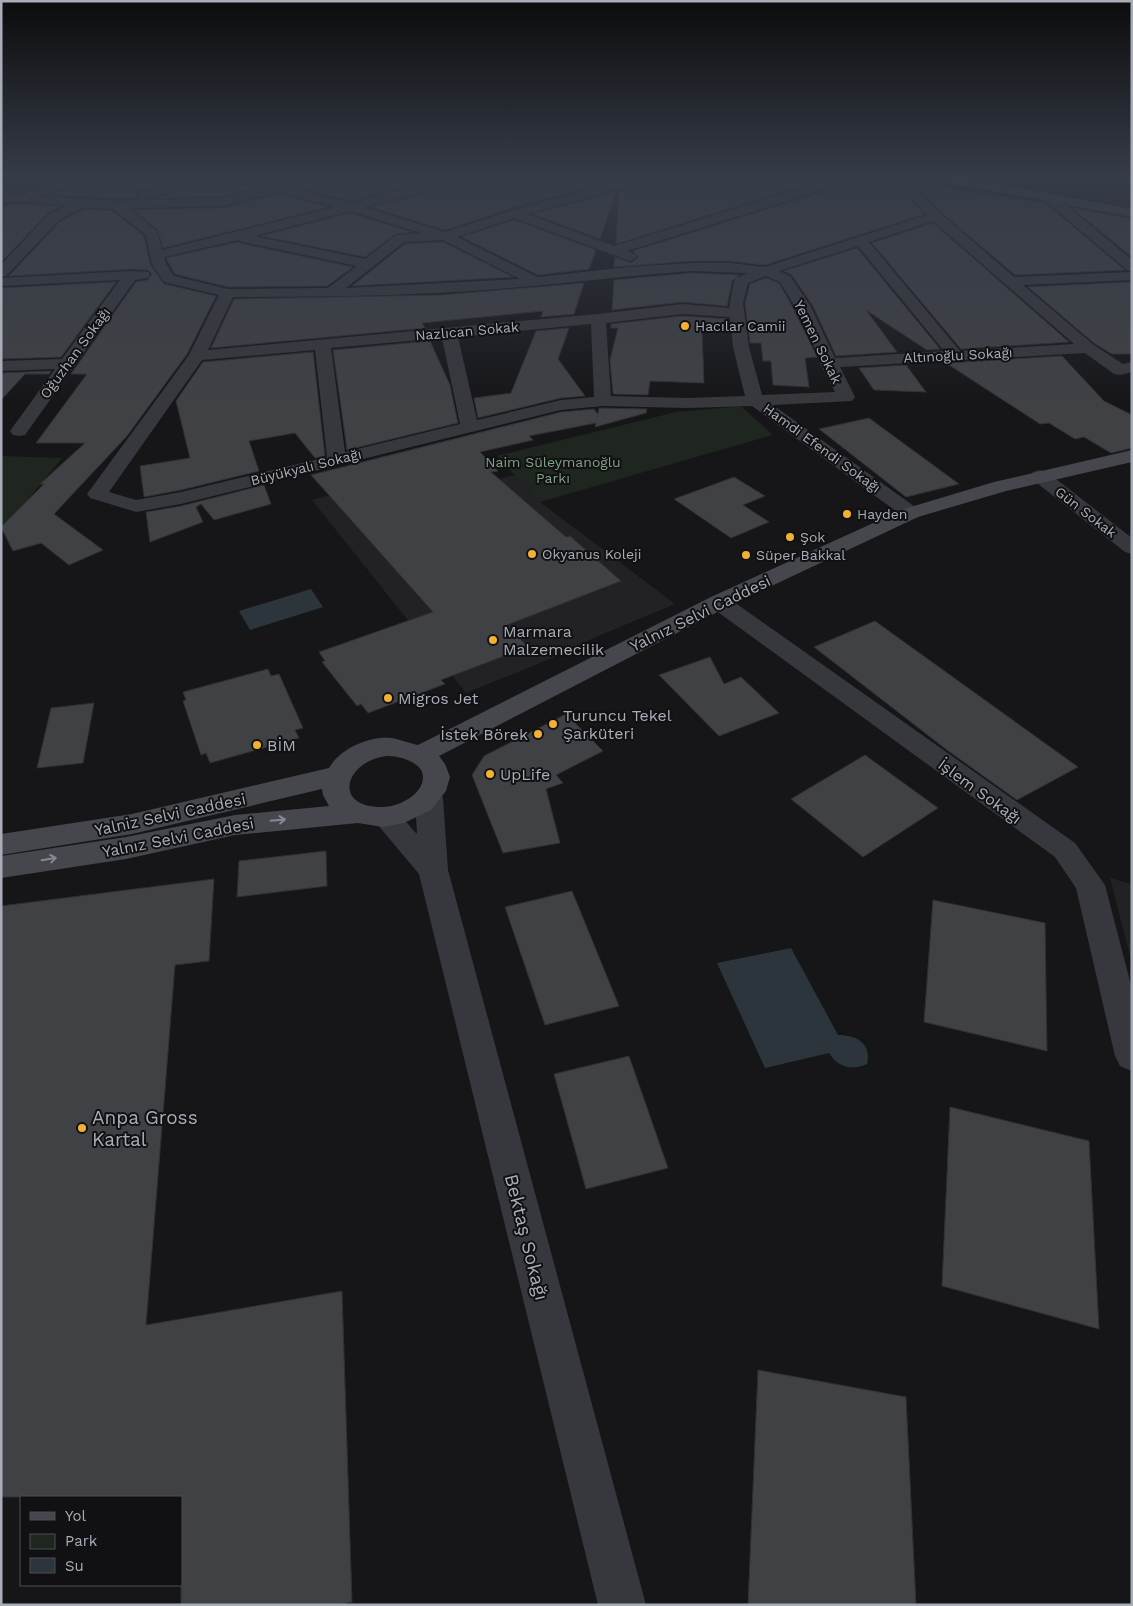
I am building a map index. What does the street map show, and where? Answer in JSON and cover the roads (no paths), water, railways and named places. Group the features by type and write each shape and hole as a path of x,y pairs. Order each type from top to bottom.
{"street":[{"path":"1,273 20,253"},
{"path":"166,253 157,255 159,264 169,279 228,292 378,292 536,281 660,269 711,267 766,271 821,253"},
{"path":"315,253 369,264"},
{"path":"332,292 383,253"},
{"path":"479,253 536,281"},
{"path":"618,253 660,269"},
{"path":"871,253 955,355"},
{"path":"978,253 1088,348 1126,368"},
{"path":"1114,253 1132,268"},
{"name":"Hamdi Efendi Sokağı","path":"766,271 741,281 736,303 741,347 755,400 911,513"},
{"name":"Yemen Sokak","path":"755,400 846,397 828,363 803,307 784,279 766,271"},
{"path":"1,282 164,272"},
{"name":"Oğuzhan Sokağı","path":"19,431 131,275"},
{"path":"1011,281 1132,276"},
{"name":"Büyükyalı Sokağı","path":"228,292 197,356 97,494 136,506 182,498 469,426 561,405 603,401 687,403 755,400"},
{"name":"Nazlıcan Sokak","path":"197,356 598,319 682,309 737,313"},
{"path":"598,319 603,401"},
{"path":"449,332 469,426"},
{"path":"322,345 337,459"},
{"name":"Altınoğlu Sokağı","path":"828,363 1088,348"},
{"path":"1,366 67,364"},
{"name":"Yalnız Selvi Caddesi","path":"421,754 719,602 911,513 1040,476 1130,458"},
{"name":"Gün Sokak","path":"1040,476 1132,548"},
{"name":"İşlem Sokağı","path":"719,602 1064,850 1090,885 1132,1056"},
{"path":"356,814 344,807 337,798 334,787 336,776 344,765 357,755 373,749 390,747 407,749 421,754 432,763 437,774 436,786 429,798"},
{"name":"Yalniz Selvi Caddesi","path":"1,845 132,824 336,776"},
{"name":"Yalnız Selvi Caddesi","path":"1,867 126,848 235,825 356,814 386,818 402,815 416,808 429,798"},
{"name":"Bektaş Sokağı","path":"429,798 433,870 622,1605"},
{"path":"386,818 433,870"}],"water":[{"path":"311,589 323,607 250,630 239,611"},
{"path":"791,948 838,1035 845,1035 856,1039 865,1046 868,1057 867,1064 856,1067 845,1066 836,1062 829,1053 765,1068 717,963"}],"place":[{"name":"Hacılar Camii","path":"685,326"},
{"name":"Hayden","path":"847,514"},
{"name":"Şok","path":"790,537"},
{"name":"Okyanus Koleji","path":"532,554"},
{"name":"Süper Bakkal","path":"746,555"},
{"name":"Marmara Malzemecilik","path":"493,640"},
{"name":"Migros Jet","path":"388,698"},
{"name":"Turuncu Tekel Şarküteri","path":"553,724"},
{"name":"İstek Börek","path":"538,734"},
{"name":"BİM","path":"257,745"},
{"name":"UpLife","path":"490,774"},
{"name":"Anpa Gross Kartal","path":"82,1128"}],"park label":[{"name":"Naim Süleymanoğlu Parkı","path":"553,470"}]}
